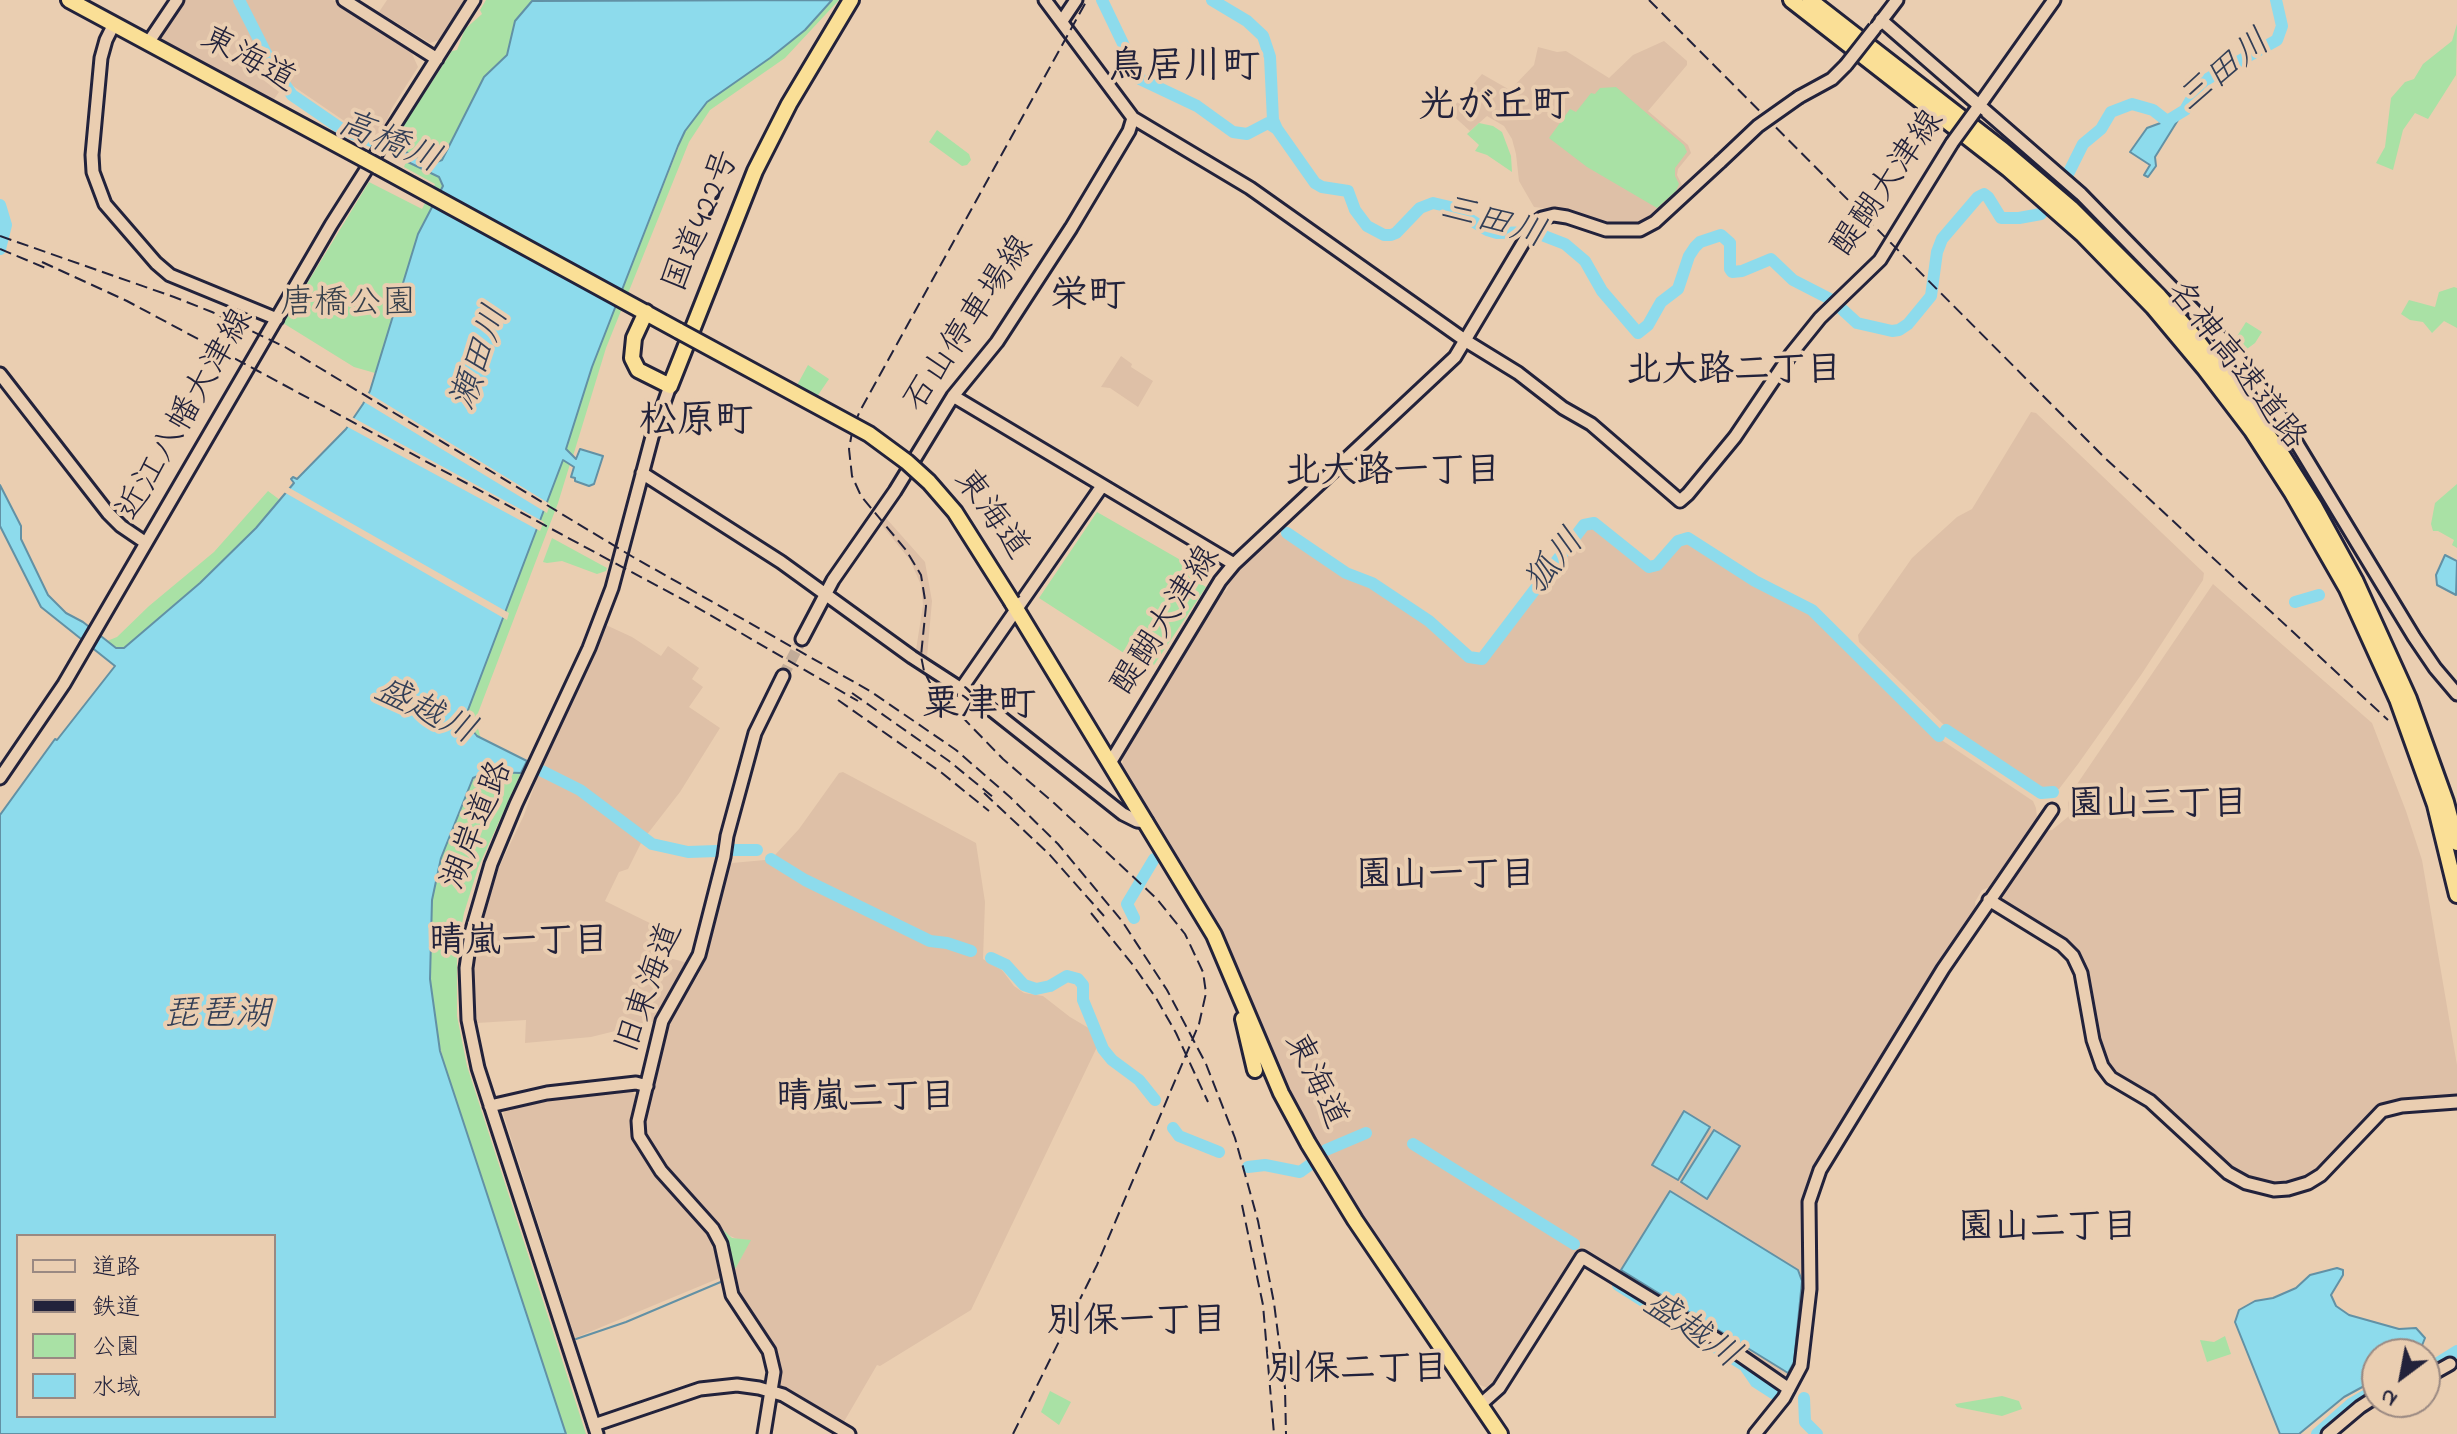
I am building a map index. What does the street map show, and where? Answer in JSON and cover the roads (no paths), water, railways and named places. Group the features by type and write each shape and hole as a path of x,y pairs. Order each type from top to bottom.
{"highway":[{"name":"東海道","path":"69,0 869,434 907,462 955,512 1214,935 1257,1037 1261,1066"},
{"name":"国道422号","path":"646,312 634,338 632,358 638,370 670,386 755,171 789,104 851,0"},
{"name":"名神高速道路","path":"1791,0 2037,186"},
{"name":"名神高速道路","path":"1810,0 2060,205 2159,296 2197,340 2281,453 2315,507 2385,641 2427,746 2457,843"},
{"name":"名神高速道路","path":"2060,205 2204,368 2252,431 2321,542 2347,589 2397,699 2435,805 2457,895"},
{"name":"東海道","path":"1241,998 1243,1021 1261,1066 1355,1220 1500,1434"}],"street":[{"path":"148,43 177,0"},
{"path":"344,0 437,59"},
{"name":"近江八幡大津線","path":"0,778 51,706 277,319 474,0"},
{"path":"1045,0 1133,118 1253,190 1466,341 1530,232 1542,218 1554,215 1567,217 1606,230 1640,230 1655,222 1776,111 1832,79 1897,0"},
{"path":"1062,21 1076,0"},
{"name":"醍醐大津線","path":"1110,763 1220,581 1234,564 1455,357 1466,341 1591,424 1680,501 1735,437 1791,354 1880,260 1952,143 2054,0"},
{"path":"114,24 101,58 92,155 93,172 105,204 170,275 277,319"},
{"path":"1878,24 2066,181 2153,265 2246,367 2273,404 2429,659 2457,694"},
{"name":"石山停車場線","path":"826,593 953,396 997,342 1073,224 1129,131 1133,118"},
{"path":"0,374 108,513 146,543"},
{"name":"湖岸道路","path":"596,1430 475,1056 468,1020 466,968 481,893 504,831 601,618 670,386"},
{"path":"953,396 1234,564"},
{"path":"642,473 826,593 912,657 1003,718 1123,814 1147,822"},
{"path":"961,689 1014,606 1102,486"},
{"path":"802,639 826,593"},
{"name":"旧東海道","path":"764,1434 772,1392 772,1358 732,1295 717,1236 709,1222 661,1171 639,1136 638,1121 666,1011 699,955 755,733 783,676"},
{"path":"1755,1434 1799,1373 1810,1289 1808,1221 1812,1188 1824,1162 1915,1012 2052,810"},
{"path":"1989,900 2062,945 2073,956 2081,973 2093,1040 2102,1066 2111,1078 2150,1101 2228,1173 2246,1183 2274,1190 2308,1183 2321,1175 2382,1111 2393,1107 2457,1102"},
{"path":"490,1106 547,1093 636,1083 647,1086"},
{"path":"1480,1405 1499,1388 1582,1257 1729,1347 1789,1389"},
{"path":"2441,1369 2450,1364"},
{"path":"596,1430 670,1398 710,1387 745,1386 783,1395 849,1434"},
{"path":"2328,1434 2361,1406"}],"water":[{"name":"琵琶湖","path":"832,0 805,30 707,102 685,131 678,146 592,367 566,449 576,459 580,449 603,456 594,484 589,486 575,481 571,477 574,467 563,460 468,710 469,726 477,736 527,761 521,773 487,772 473,778 441,858 432,900 430,979 440,1051 566,1434 0,1434 0,815 55,739 115,666 41,607 0,526 0,485 21,526 21,539 48,595 66,613 116,648 124,648 200,583 256,528 294,483 291,479 297,479 346,429 363,404 370,391 418,234 443,186 439,177 383,150 387,143 431,164 442,160 484,77 507,55 515,21 532,1"},
{"path":"2174,118 2178,120 2155,157 2156,166 2148,177 2144,175 2150,165 2130,152 2147,128"},
{"path":"2445,555 2457,561 2456,595 2437,585 2436,575"},
{"path":"1684,1111 1710,1127 1678,1180 1652,1165"},
{"path":"1714,1130 1740,1146 1707,1199 1681,1182"},
{"path":"1670,1191 1798,1270 1802,1281 1794,1362 1788,1373 1621,1270"},
{"path":"2337,1268 2343,1270 2331,1295 2336,1306 2349,1315 2399,1329 2416,1328 2425,1338 2361,1338 2361,1388 2344,1397 2299,1434 2280,1434 2235,1322 2239,1310 2255,1301 2273,1298 2296,1288 2310,1275"}],"waterway":[{"name":"高橋川","path":"239,0 274,69 292,95 343,130 389,148"},
{"path":"1102,0 1140,79 1197,106 1233,132 1247,134 1268,123 1277,129"},
{"name":"三田川","path":"1212,0 1247,21 1263,36 1270,57 1273,120 1277,129 1315,183 1348,191 1355,210 1367,226 1384,235 1391,235 1420,208 1433,203 1450,207 1487,230 1497,233 1534,232 1565,244 1585,261 1602,291 1638,333 1648,325 1661,302 1678,289 1695,247 1700,242 1721,235 1730,243 1732,272 1771,259 1793,280 1832,300 1857,323 1899,330 1908,324 1931,296 1937,252 1942,239 1978,197 1984,194 1988,197 2001,218 2041,214 2056,198 2083,144 2101,129 2111,112 2132,104 2153,110 2167,121 2185,110 2200,84 2277,40 2282,26 2276,0"},
{"name":"三田川","path":"2174,120 2185,110"},
{"path":"0,205 6,225 0,249"},
{"name":"狐川","path":"1287,533 1346,573 1372,583 1429,621 1469,657 1482,659 1584,525 1594,523 1649,567 1657,565 1678,541 1688,538 1755,581 1812,610 1939,736"},
{"name":"狐川","path":"2295,602 2319,595"},
{"name":"狐川","path":"1946,730 2041,793 2053,792"},
{"name":"盛越川","path":"542,771 580,790 652,844 688,852 717,851"},
{"name":"盛越川","path":"729,850 757,850"},
{"name":"盛越川","path":"771,859 805,880 930,941 971,951"},
{"name":"狐川","path":"1134,918 1127,904 1154,859"},
{"name":"盛越川","path":"991,958 1006,965 1024,985 1036,989 1050,986 1067,976 1078,979 1083,985 1083,1000 1103,1049 1112,1060 1139,1080 1155,1100"},
{"name":"盛越川","path":"1173,1128 1179,1136 1219,1152"},
{"name":"盛越川","path":"1326,1150 1366,1133"},
{"name":"盛越川","path":"1413,1144 1574,1244"},
{"name":"盛越川","path":"1248,1167 1265,1165 1300,1172 1311,1164"},
{"path":"576,1339 626,1322 723,1281"},
{"name":"盛越川","path":"1618,1285 1745,1366 1756,1382 1778,1393"},
{"name":"盛越川","path":"2441,1361 2457,1351"},
{"name":"盛越川","path":"1804,1398 1805,1422 1817,1434"},
{"name":"盛越川","path":"2317,1434 2361,1398"}],"tunnel":[{"path":"783,676 802,639"}],"railway":[{"path":"1013,1434 1097,1265 1199,1024 1206,993 1203,972 1185,934 1157,899 1003,759 931,685 921,656 926,606 921,575 906,550 861,496 852,476 849,449 860,411 1087,0"},
{"path":"1649,0 2105,458 2388,720"},
{"path":"0,236 174,297 285,347 633,557 870,691 956,750 1010,797 1058,844 1122,921 1167,990 1206,1064 1235,1138 1258,1221 1274,1303 1285,1388 1286,1434"},
{"path":"0,249 48,269"},
{"path":"42,262 127,301 258,371 691,604 858,701"},
{"path":"852,693 949,761 993,797"},
{"path":"838,700 942,773 989,811"},
{"path":"984,793 1049,854 1104,916"},
{"path":"1091,913 1156,998 1208,1102"},
{"path":"1242,1205 1263,1305 1274,1434"}],"district":[{"name":"鳥居川町","path":"1184,71"},
{"name":"光が丘町","path":"1494,110"},
{"name":"栄町","path":"1088,300"},
{"name":"北大路二丁目","path":"1734,374"},
{"name":"松原町","path":"696,425"},
{"name":"北大路一丁目","path":"1393,475"},
{"name":"粟津町","path":"979,709"},
{"name":"園山三丁目","path":"2158,808"},
{"name":"園山一丁目","path":"1446,879"},
{"name":"晴嵐一丁目","path":"519,945"},
{"name":"晴嵐二丁目","path":"866,1101"},
{"name":"園山二丁目","path":"2048,1231"},
{"name":"別保一丁目","path":"1137,1325"},
{"name":"別保二丁目","path":"1358,1373"}],"park label":[{"name":"唐橋公園","path":"348,306"}],"water label":[{"name":"瀬田川","path":"483,359"}]}
